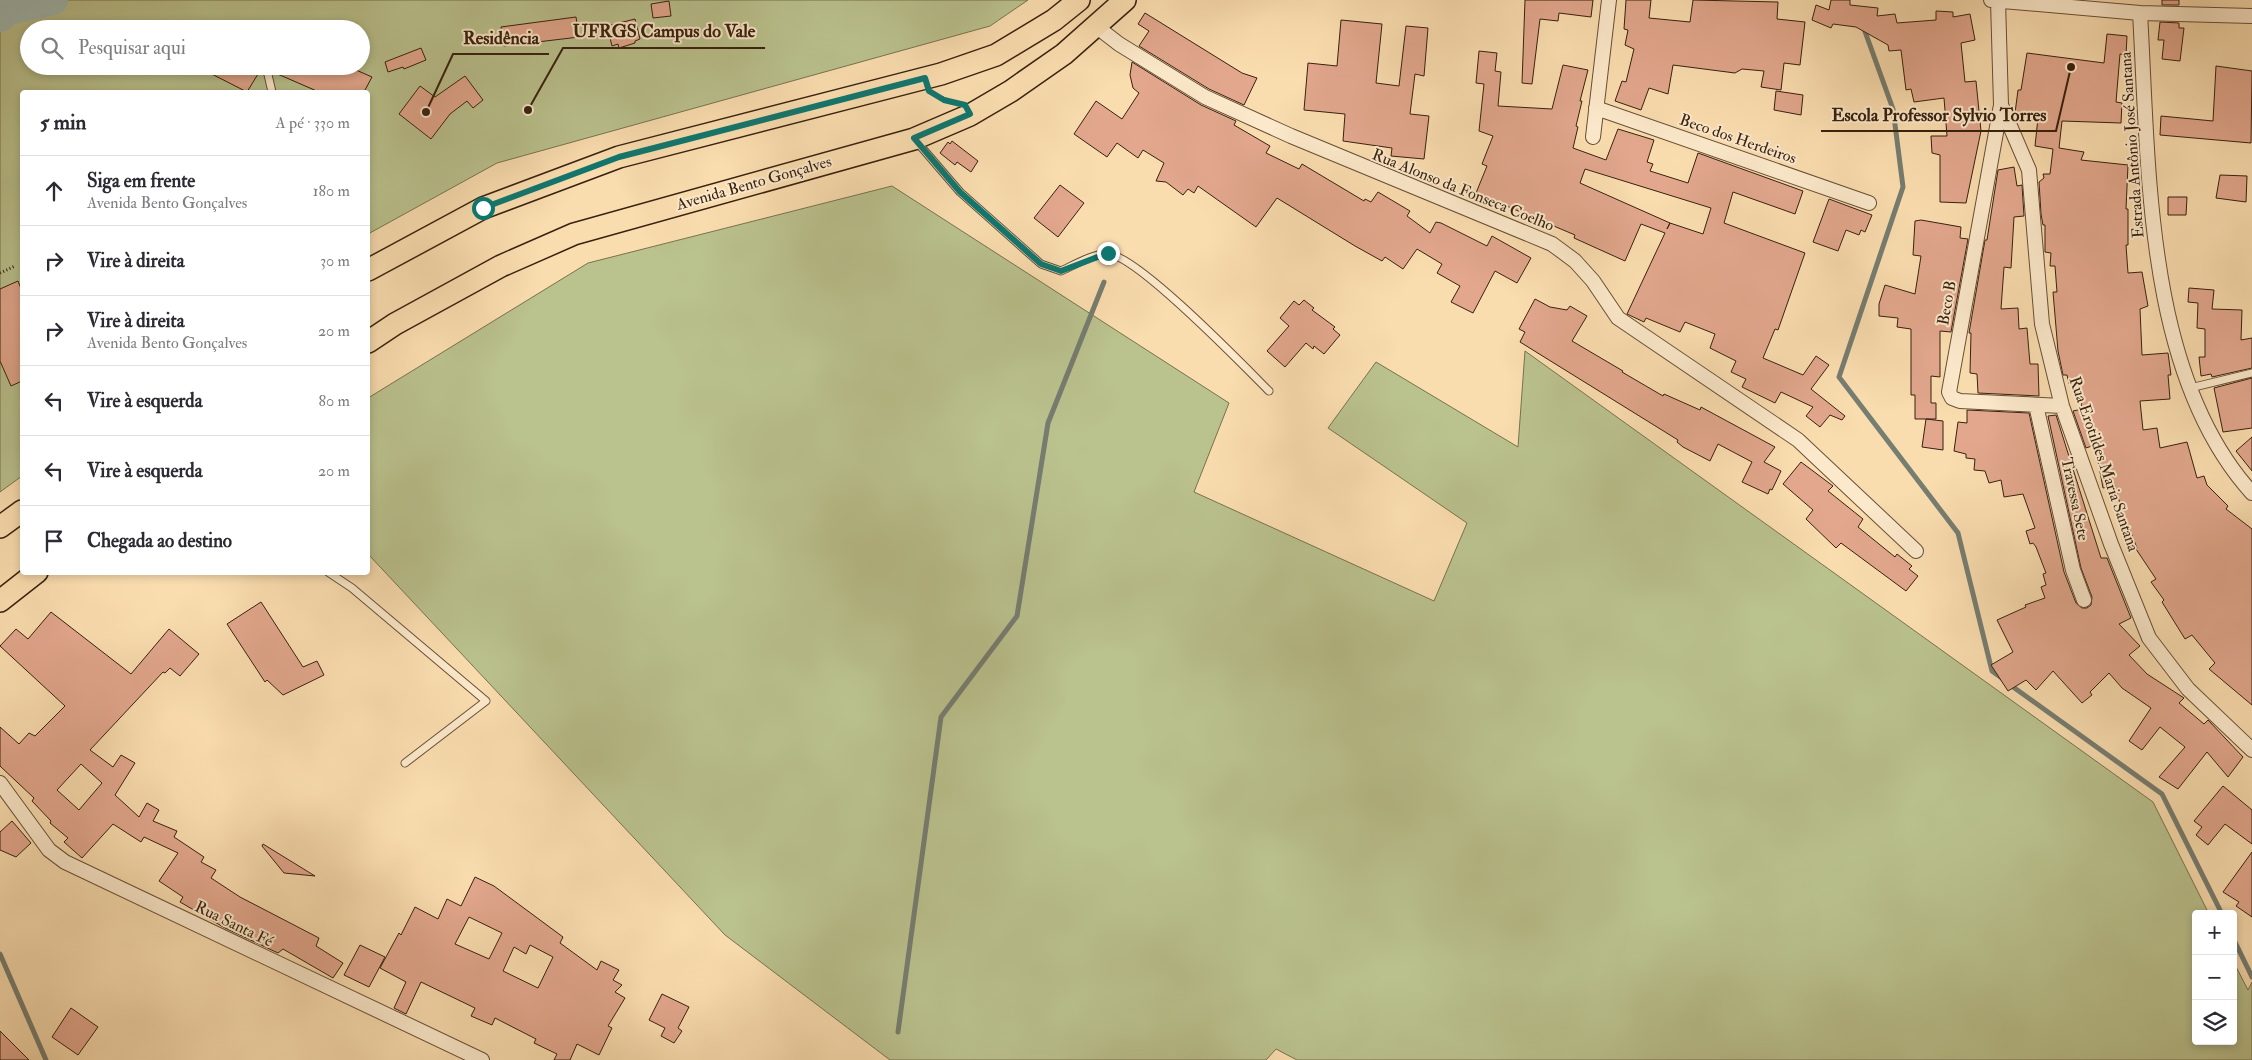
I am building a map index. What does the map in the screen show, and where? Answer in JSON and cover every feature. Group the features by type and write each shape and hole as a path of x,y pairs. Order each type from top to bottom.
{"main road":[{"path":"370,269 483,208 619,157 925,78 996,55 1054,20 1079,0"},
{"name":"Avenida Bento Gonçalves","path":"370,341 395,324 501,266 574,234 914,138 970,114 1010,91 1064,54 1097,27 1125,0"},
{"path":"0,528 20,513"},
{"path":"0,601 33,575"}],"street":[{"path":"1593,137 1609,0"},
{"path":"1991,0 2140,14 2252,16"},
{"name":"Rua Erotildes Maria Santana","path":"1998,0 2001,104 2029,170 2042,324 2062,406 2111,544 2149,638 2188,689 2252,750"},
{"name":"Estrada Antônio José Santana","path":"2140,14 2152,219 2170,325 2190,388 2206,426 2232,470 2252,493"},
{"name":"Rua Alonso da Fonseca Coelho","path":"1097,27 1119,44 1205,97 1290,136 1552,244 1574,261 1593,281 1618,318 1798,440 1916,551"},
{"name":"Beco B","path":"2001,104 1949,392 1952,398 1960,401 2062,406"},
{"name":"Beco dos Herdeiros","path":"1596,108 1869,203"},
{"name":"Travessa Sete","path":"2036,405 2073,570 2084,600"},
{"name":"Rua Santa Fé","path":"0,783 49,850 65,862 482,1060"}],"lane":[{"path":"268,75 272,90"},
{"path":"914,138 960,192 1041,264 1061,271 1108,253 1124,258 1188,311 1269,391"},
{"path":"2190,388 2252,373"},
{"path":"332,575 352,588 486,701 405,763"}],"path":[{"path":"925,78 929,91 944,100 965,105 970,114"},
{"path":"0,273 15,266"}],"green space":[{"path":"0,0 1028,0 990,26 497,163 370,233 370,90 20,90 20,477 0,492"},
{"path":"892,186 1229,403 1194,492 1434,601 1467,523 1328,428 1376,362 1518,447 1525,351 2153,802 2207,910 2192,910 2192,1045 2237,1045 2237,969 2248,990 2252,982 2252,1060 1297,1060 1276,1049 1266,1060 890,1060 725,935 370,556 370,397 588,263"}],"building":[{"path":"1525,0 1593,0 1591,17 1559,13 1558,21 1540,19 1532,84 1522,83"},
{"path":"1626,0 1651,0 1649,18 1690,22 1693,0 1778,2 1777,19 1805,22 1800,65 1784,63 1781,90 1761,87 1764,71 1742,69 1735,73 1673,65 1668,94 1649,88 1641,110 1615,101 1622,81 1626,82 1634,49 1625,45 1628,30 1624,29"},
{"path":"1831,0 1850,0 1850,5 1878,8 1877,16 1895,14 1897,23 1936,20 1936,11 1953,12 1953,17 1970,14 1975,40 1961,43 1965,82 1976,81 1981,131 1966,203 1940,202 1940,155 1932,153 1931,136 1947,136 1944,98 1914,102 1911,89 1906,90 1901,50 1889,51 1888,45 1856,27 1833,24 1831,28 1812,20 1816,5 1829,10"},
{"path":"2162,0 2179,0 2179,5 2162,5"},
{"path":"669,1 671,16 653,18 651,4"},
{"path":"1145,13 1242,73 1257,78 1244,105 1209,89 1139,46 1149,31 1138,24"},
{"path":"576,17 579,37 504,46 501,27"},
{"path":"635,19 640,39 635,41 635,43 619,48 618,44 612,46 607,26"},
{"path":"1341,20 1382,24 1376,83 1399,86 1406,26 1428,28 1424,76 1415,74 1410,114 1429,116 1424,159 1391,156 1392,148 1343,141 1345,114 1304,110 1308,63 1337,66"},
{"path":"2160,22 2179,23 2179,28 2184,28 2180,61 2162,59 2164,40 2158,40"},
{"path":"2107,34 2127,36 2126,55 2120,54 2116,102 2122,103 2121,123 2062,121 2059,148 2084,152 2081,160 2128,165 2126,209 2128,209 2128,245 2126,245 2128,273 2142,272 2148,306 2140,309 2142,355 2168,353 2171,375 2168,375 2170,399 2140,401 2143,430 2157,428 2160,448 2187,442 2197,478 2204,476 2207,485 2228,506 2226,509 2252,529 2252,705 2209,669 2215,663 2192,635 2185,639 2162,602 2164,600 2151,582 2156,579 2136,549 2115,485 2103,488 2095,445 2086,448 2073,411 2082,409 2078,383 2069,384 2067,375 2063,375 2058,351 2053,292 2057,292 2055,266 2050,266 2051,253 2045,252 2045,225 2043,225 2041,214 2039,182 2044,178 2043,174 2050,174 2053,149 2035,146 2038,118 2015,113 2018,90 2021,90 2027,53 2104,63"},
{"path":"421,48 426,60 404,69 403,67 388,72 385,62"},
{"path":"1479,51 1497,53 1495,71 1501,72 1498,106 1552,109 1563,65 1588,70 1580,101 1582,101 1573,148 1606,160 1618,129 1654,140 1647,162 1653,164 1650,171 1688,183 1698,153 1803,191 1795,214 1733,192 1724,223 1805,253 1778,330 1775,329 1763,358 1803,375 1816,356 1829,365 1811,389 1845,416 1842,420 1830,415 1820,427 1806,416 1813,407 1781,392 1775,403 1742,387 1746,379 1731,372 1736,361 1710,348 1715,334 1685,322 1680,332 1646,318 1644,322 1627,314 1665,233 1641,224 1625,261 1574,238 1575,235 1476,193 1487,166 1482,164 1493,136 1479,131 1484,84 1476,83","holes":["1585,169 1711,208 1703,234 1670,223 1580,183"]},
{"path":"1132,62 1201,105 1236,121 1234,125 1270,146 1266,153 1299,169 1302,164 1364,201 1365,199 1371,202 1378,192 1410,211 1407,216 1430,233 1436,222 1441,223 1487,246 1492,236 1531,258 1517,283 1495,271 1473,313 1451,302 1460,286 1437,273 1442,264 1417,249 1403,269 1385,257 1382,261 1355,246 1277,198 1256,227 1198,186 1194,193 1188,189 1183,195 1166,182 1156,181 1164,163 1143,150 1138,158 1117,143 1107,157 1074,134 1096,101 1122,119 1139,93 1133,88 1130,75"},
{"path":"2216,66 2252,71 2251,143 2160,135 2161,116 2213,121"},
{"path":"214,75 257,75 248,90 243,90"},
{"path":"280,75 367,75 372,77 365,90 314,90"},
{"path":"465,76 483,100 473,108 467,101 450,114 431,139 399,114 420,86 435,97"},
{"path":"1776,91 1803,95 1801,115 1774,110"},
{"path":"952,141 978,161 971,172 957,162 955,165 940,153 948,142 950,144"},
{"path":"2014,167 2017,186 2022,185 2024,216 2014,217 2011,268 2004,267 2001,309 2018,308 2019,329 2027,328 2030,364 2038,364 2039,396 1978,393 1977,374 1970,373 1971,333 1969,333 1998,170"},
{"path":"2220,175 2247,176 2246,202 2216,198"},
{"path":"1060,185 1084,203 1058,237 1034,218"},
{"path":"2168,197 2187,197 2186,215 2168,215"},
{"path":"1829,199 1872,215 1865,232 1861,230 1859,235 1846,230 1838,251 1813,242"},
{"path":"1921,220 1961,227 1960,238 1968,239 1951,332 1940,331 1940,377 1931,376 1931,403 1936,403 1936,419 1915,419 1915,395 1911,395 1911,329 1897,327 1898,318 1879,316 1879,304 1885,285 1915,294 1921,256 1913,255 1915,221"},
{"path":"18,281 20,286 20,382 11,386 0,361 0,289"},
{"path":"2189,288 2214,290 2212,309 2242,310 2241,340 2252,338 2252,368 2212,377 2211,374 2201,376 2199,357 2205,357 2205,329 2197,328 2198,303 2188,302"},
{"path":"1535,299 1550,307 1567,310 1570,306 1587,316 1572,341 1622,372 1663,396 1664,394 1700,410 1701,407 1775,447 1764,462 1781,471 1772,490 1770,489 1768,494 1742,482 1752,462 1718,444 1710,461 1683,447 1677,442 1678,440 1520,342 1525,332 1519,329"},
{"path":"1304,300 1314,308 1312,310 1335,327 1333,329 1340,335 1324,354 1314,346 1313,349 1306,343 1285,367 1267,351 1289,326 1280,318 1294,301 1299,305"},
{"path":"2252,378 2252,428 2223,432 2214,388"},
{"path":"1967,410 2029,413 2064,572 2076,603 2082,608 2087,608 2091,605 2092,597 2081,568 2048,416 2056,415 2101,558 2107,558 2131,618 2119,624 2140,646 2129,655 2147,674 2184,698 2179,703 2204,724 2208,720 2243,757 2228,777 2207,752 2178,789 2159,777 2185,747 2160,727 2142,750 2129,741 2151,708 2122,688 2109,673 2090,692 2092,695 2082,703 2053,671 2036,690 2026,680 2008,691 1991,665 2013,652 1997,620 2026,607 2025,605 2045,598 2041,587 2046,585 2043,574 2046,573 2036,547 2033,543 2030,544 2026,531 2035,528 2023,494 2004,497 2001,480 1989,483 1985,471 1974,470 1975,459 1966,458 1966,454 1954,451 1958,422 1967,423"},
{"path":"1926,419 1943,421 1943,450 1922,447"},
{"path":"2252,437 2252,471 2236,451"},
{"path":"1801,462 1833,486 1828,491 1863,519 1858,527 1895,557 1897,554 1912,566 1909,569 1918,576 1906,591 1841,543 1836,548 1806,519 1813,510 1783,484"},
{"path":"261,602 303,667 317,661 324,675 283,695 267,680 265,682 227,624"},
{"path":"51,612 131,674 169,629 199,654 180,676 170,668 165,673 163,672 90,750 113,767 121,755 135,763 115,795 139,817 147,803 159,810 153,821 177,831 174,837 204,857 201,862 216,870 211,878 240,897 319,938 316,946 343,963 333,978 283,949 278,953 225,928 180,902 183,897 159,881 178,853 144,837 141,842 113,824 82,858 64,842 68,838 50,823 51,821 32,801 34,798 0,766 0,727 19,744 29,733 35,736 65,706 0,646 16,629 28,639","holes":["81,764 102,783 79,810 57,790"]},
{"path":"2223,786 2252,810 2252,844 2225,824 2208,845 2196,835 2202,827 2194,821"},
{"path":"12,821 31,843 16,857 0,850 0,832"},
{"path":"263,844 315,876 284,873 262,846"},
{"path":"2252,852 2252,917 2236,906 2239,902 2223,892"},
{"path":"475,877 494,886 563,937 560,943 597,970 601,961 619,970 613,980 622,985 615,992 625,998 608,1026 612,1028 599,1055 577,1044 570,1060 554,1060 557,1054 534,1043 536,1039 495,1018 492,1025 471,1016 475,1008 421,982 406,1014 394,1008 406,982 380,968 399,933 401,935 415,907 438,919 447,899 461,906","holes":["469,917 502,933 489,959 455,944","530,945 553,957 538,988 503,971 514,947 526,954"]},
{"path":"360,945 385,957 369,987 344,975"},
{"path":"662,994 689,1007 678,1028 682,1031 674,1043 661,1036 665,1028 649,1020"},
{"path":"71,1008 98,1027 78,1055 52,1037"},
{"path":"0,1031 29,1060 0,1060"}],"waterway":[{"path":"0,17 8,10 53,0"},
{"path":"1863,26 1893,109 1903,187 1839,377 1958,533 1992,671 2003,679"},
{"path":"898,1032 941,717 1017,616 1048,423 1104,282"},
{"path":"2009,684 2162,794 2220,910"},
{"path":"2237,946 2252,977"},
{"path":"0,954 46,1060"}],"place":[{"name":"Escola Professor Sylvio Torres","path":"2071,67"},
{"name":"UFRGS Campus do Vale","path":"528,110"},
{"name":"Residência","path":"426,112"}],"route":[{"path":"483,208 619,157 925,78 929,91 944,100 965,105 970,114 914,138 960,192 1041,264 1052,269 1061,271 1087,259 1108,253"}]}
